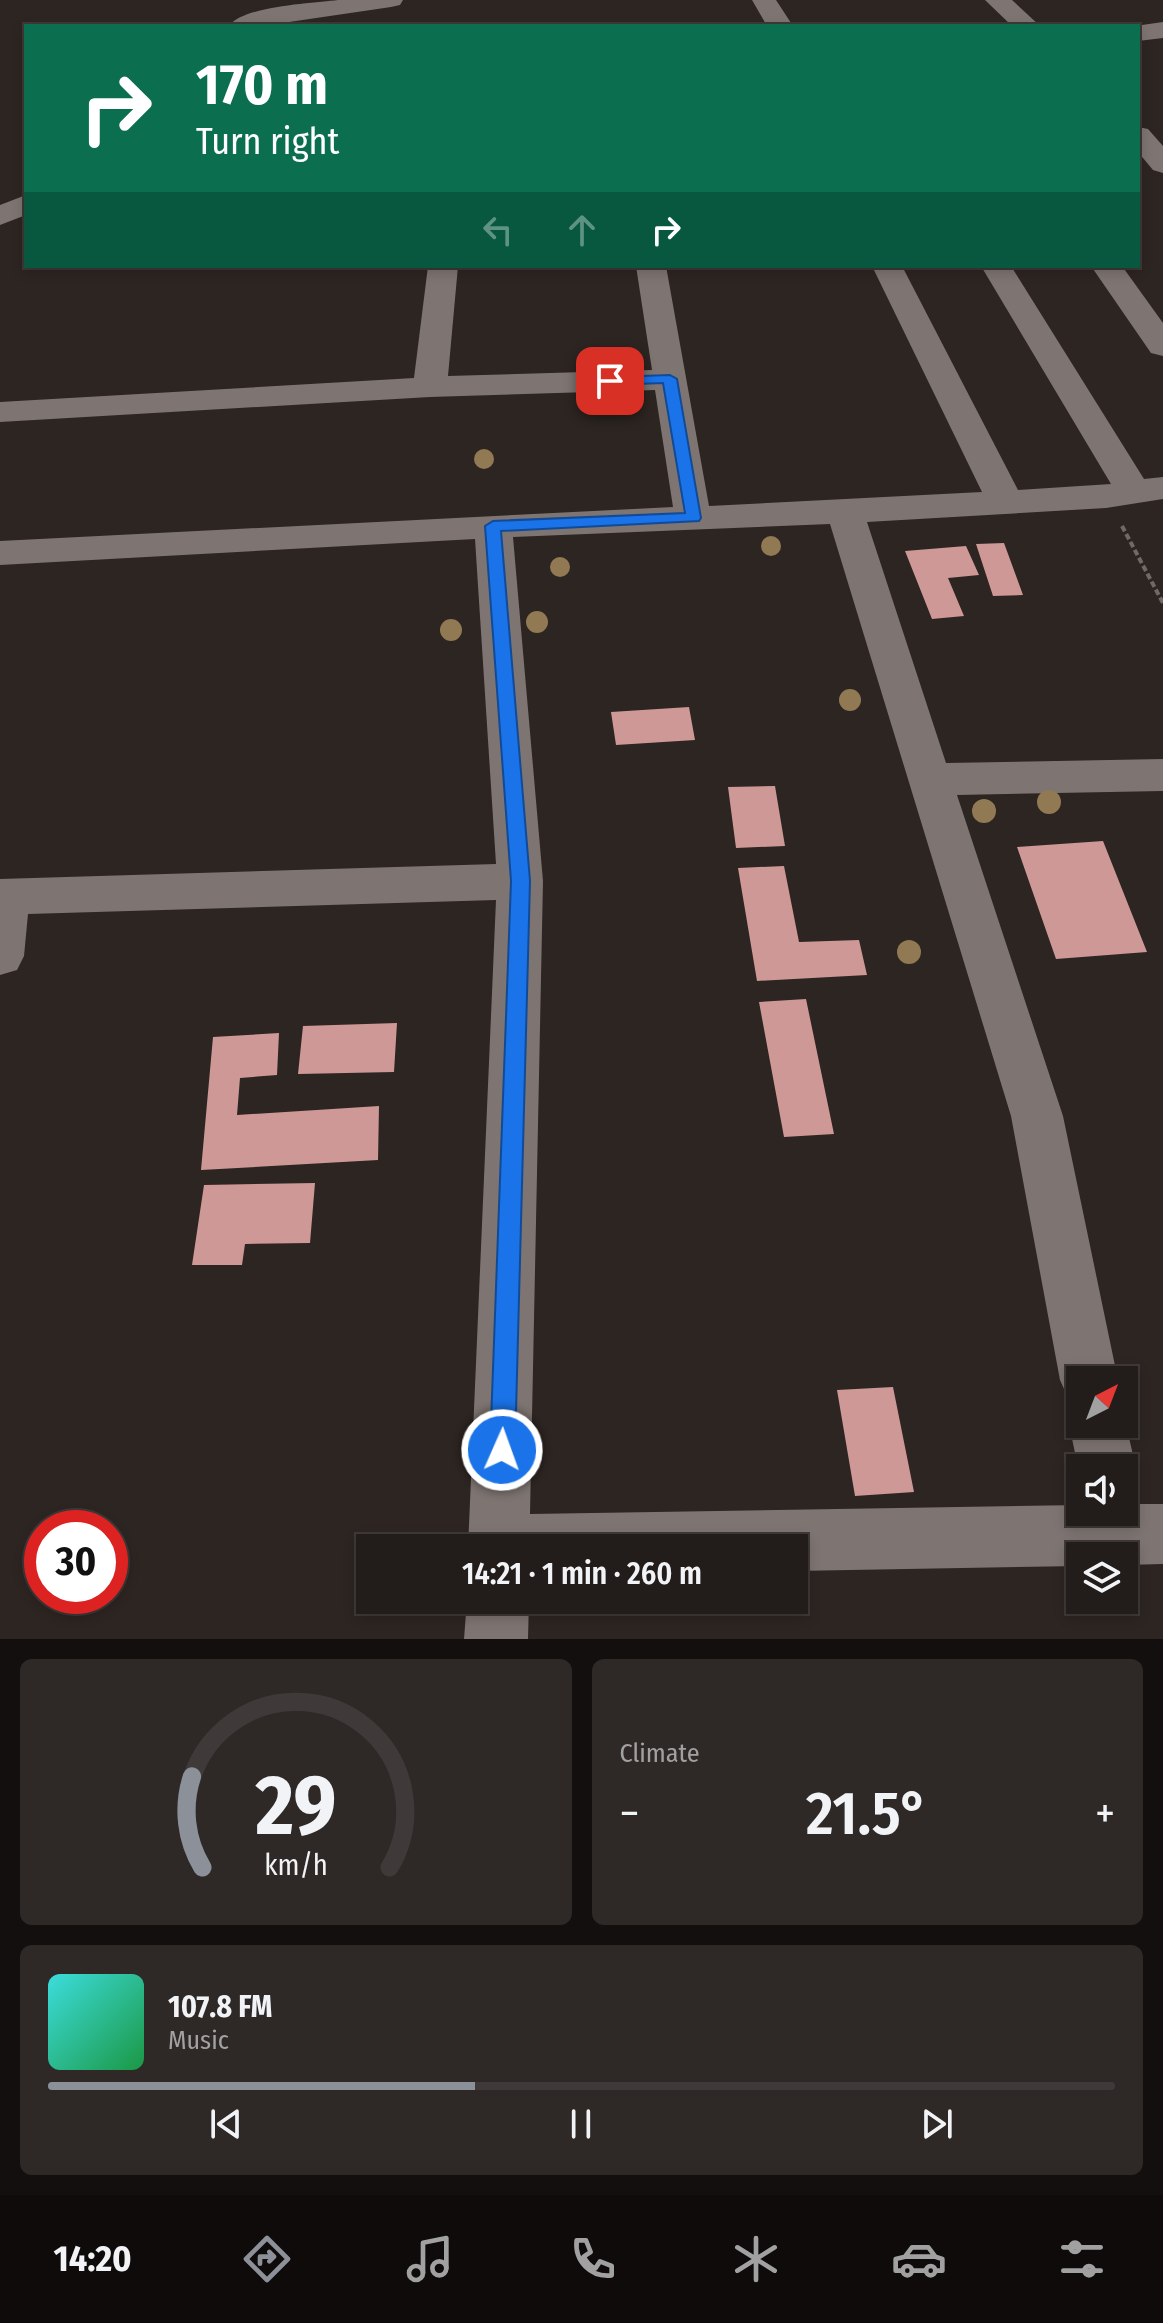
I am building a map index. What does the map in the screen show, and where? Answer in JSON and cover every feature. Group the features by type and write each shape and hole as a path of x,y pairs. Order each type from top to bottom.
{"street":[{"path":"246,24 257,19 391,0"},
{"path":"764,0 779,24"},
{"path":"997,0 1025,24"},
{"path":"1140,33 1163,30"},
{"path":"1140,139 1153,162"},
{"path":"0,216 24,205"},
{"path":"430,387 443,268"},
{"path":"651,268 693,518"},
{"path":"888,268 1005,501"},
{"path":"0,553 493,526 845,512 1135,492 997,268"},
{"path":"1107,268 1163,346"},
{"path":"0,412 430,387 670,379"},
{"path":"845,512 1037,1116 1086,1366"},
{"path":"493,526 520,881 500,1534"},
{"path":"931,779 1163,775"},
{"path":"0,956 4,897 520,881"},
{"path":"808,1546 1133,1527"},
{"path":"496,1639 497,1614"}],"path":[{"path":"1135,492 1163,603"}],"building":[{"path":"1004,543 1023,595 993,596 976,544"},
{"path":"966,546 979,575 948,578 964,616 932,619 905,551"},
{"path":"689,707 695,740 616,745 611,712"},
{"path":"775,786 785,846 736,848 728,787"},
{"path":"1103,841 1147,952 1056,959 1017,847"},
{"path":"784,866 799,942 859,940 867,975 757,981 738,868"},
{"path":"806,999 834,1134 784,1137 759,1002"},
{"path":"397,1023 394,1072 298,1074 303,1026"},
{"path":"279,1033 277,1075 240,1078 237,1115 379,1106 378,1160 201,1170 213,1037"},
{"path":"315,1183 310,1243 245,1244 242,1265 192,1265 204,1185"},
{"path":"893,1387 914,1492 855,1496 837,1390"}],"route":[{"path":"502,1450 520,881 493,526 693,518 670,379 610,381"}]}
